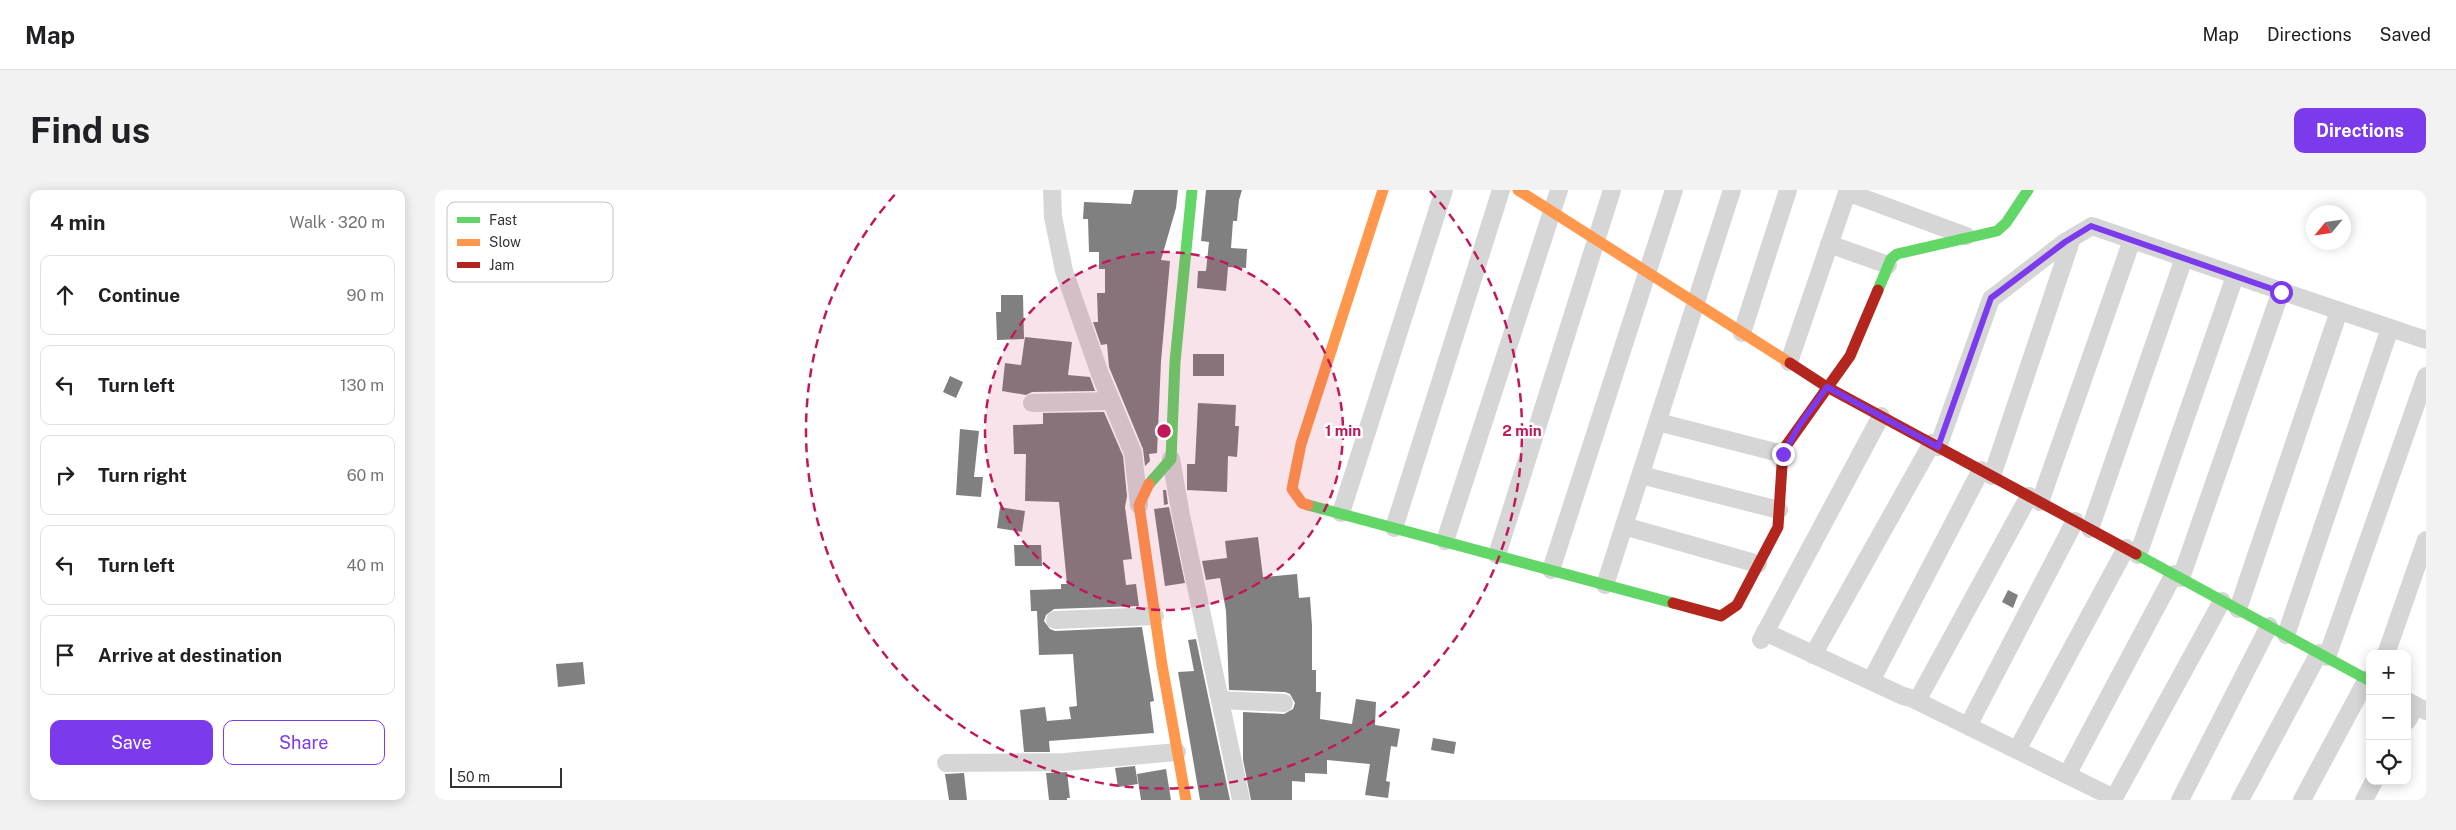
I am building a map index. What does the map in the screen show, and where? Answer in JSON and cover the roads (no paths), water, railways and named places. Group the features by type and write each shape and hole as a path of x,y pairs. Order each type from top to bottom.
{"street":[{"path":"1052,190 1053,217 1064,271 1111,401 1133,453 1155,616 1186,800"},
{"path":"1192,190 1175,362 1171,459 1241,800"},
{"path":"1383,190 1301,444 1292,489 1302,503 1721,616 1737,605 1778,527 1783,454 1799,426 1850,356 1888,265 1897,254 1966,236 1997,231 2006,223 2025,191"},
{"path":"1341,514 1444,190"},
{"path":"1395,528 1501,190"},
{"path":"1518,190 1827,387 2366,679"},
{"path":"1445,542 1559,190"},
{"path":"1497,556 1595,239 1613,190"},
{"path":"1551,570 1674,190"},
{"path":"1605,585 1659,422 1695,302 1732,190"},
{"path":"1742,332 1788,190"},
{"path":"1789,362 1847,191 1966,236"},
{"path":"1813,655 1935,445 1991,298 2091,226 2426,340"},
{"path":"1871,682 1987,473 2072,238"},
{"path":"1917,701 2035,499 2132,240"},
{"path":"1829,244 1888,265"},
{"path":"1968,726 2083,525 2184,258"},
{"path":"2017,750 2132,552 2235,276"},
{"path":"2067,775 2177,576 2281,292"},
{"path":"1881,416 1763,636 1813,655 1917,701 2114,798 2123,797 2230,605 2339,311"},
{"path":"2286,635 2390,328"},
{"path":"2240,800 2323,655 2426,376"},
{"path":"1031,403 1111,401"},
{"path":"1659,422 1783,454"},
{"path":"1139,505 1149,484 1171,459"},
{"path":"1641,475 1779,510"},
{"path":"1624,526 1759,564"},
{"path":"2388,650 2426,540"},
{"path":"1055,620 1155,616"},
{"path":"2180,800 2269,626"},
{"path":"2302,800 2366,684"},
{"path":"1220,700 1284,703"},
{"path":"945,763 1065,762 1177,752"},
{"path":"2364,800 2372,785"}]}
